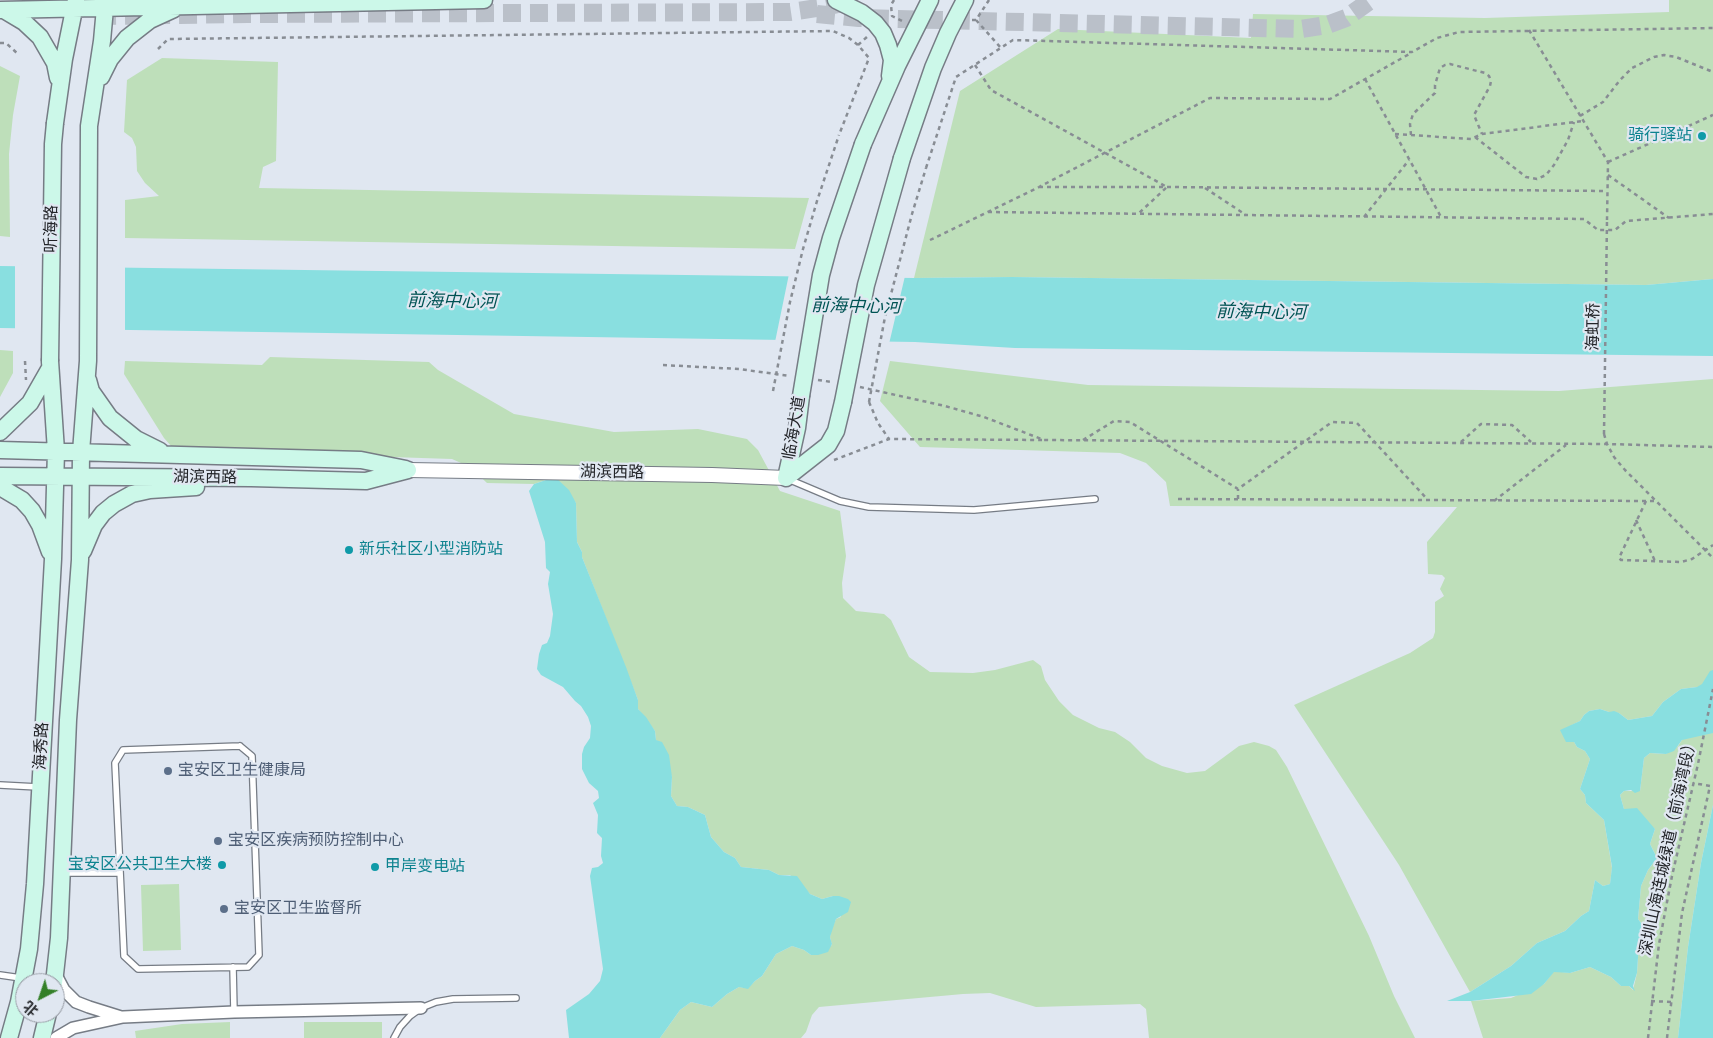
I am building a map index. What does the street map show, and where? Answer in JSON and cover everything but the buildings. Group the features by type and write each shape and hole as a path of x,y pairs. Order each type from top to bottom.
{"main road":[{"path":"2,10 75,4 182,6 484,0"},
{"path":"836,0 862,13 875,23 883,33 892,60 889,83"},
{"name":"临海大道","path":"786,478 797,428 821,275 831,238 863,144 889,83 930,0"},
{"name":"临海大道","path":"786,478 828,445 836,431 866,284 886,208 932,68 965,0"},
{"name":"听海路","path":"56,451 50,365 55,123 75,4"},
{"path":"81,452 87,368 90,126 106,4"},
{"path":"96,91 110,59 127,38 150,20 166,11 182,6"},
{"path":"2,10 24,22 46,45 55,63 59,91"},
{"path":"0,432 30,403 50,365"},
{"path":"87,368 91,391 110,418 136,439 167,454"},
{"name":"湖滨西路","path":"0,450 361,460 408,470"},
{"name":"海秀路","path":"24,973 30,942 35,884 56,451"},
{"name":"海秀路","path":"54,973 62,872 68,729 80,560 81,452"},
{"name":"湖滨西路","path":"0,476 366,481 408,470"},
{"path":"80,560 88,539 99,519 114,504 132,494 150,490 187,488 251,478"},
{"path":"0,487 22,500 32,511 40,525 52,559"},
{"path":"51,584 58,577 67,576 75,580 78,589"},
{"name":"海秀路","path":"9,1038 15,1013"},
{"path":"42,1038 46,1023"}],"street":[{"name":"湖滨西路","path":"408,470 786,478"},
{"path":"65,991 76,1002 123,1017"},
{"path":"56,1038 73,1028 123,1017 234,1012 421,1008"}],"lane":[{"path":"786,478 840,501 869,506 974,510 1095,499"},
{"path":"240,746 252,756 259,955 248,966 138,969 124,956 120,873 115,763 123,750 240,746"},
{"path":"0,785 40,787"},
{"path":"62,872 120,873"},
{"path":"233,967 234,1012"},
{"path":"0,975 15,978"},
{"path":"394,1038 400,1026 421,1008 436,1002 453,999 516,998"}],"path":[{"path":"976,20 1001,48"},
{"path":"930,240 1039,187 1210,98 1330,100 1437,38 1449,34 1529,30 1713,28"},
{"path":"1039,187 1167,186 1607,191 1608,162 1529,30"},
{"path":"158,49 168,39 833,31 853,42 869,58 839,135 803,249 790,302 773,391"},
{"path":"889,439 878,422 869,402 885,317 912,214 956,77 1013,40 1412,52"},
{"path":"0,43 6,43 18,54"},
{"path":"1580,116 1602,102 1632,68 1654,57 1664,55 1676,57 1713,72"},
{"path":"1411,135 1410,124 1413,114 1435,93 1440,68 1450,64 1486,73 1489,76 1490,86 1474,115 1482,134"},
{"path":"975,65 991,90 1167,186"},
{"path":"1365,79 1441,217"},
{"path":"1608,162 1713,115"},
{"path":"1395,134 1471,140 1482,134 1583,121"},
{"path":"1475,138 1526,177 1537,179 1546,175 1554,165 1568,140 1574,122"},
{"path":"1364,216 1409,160"},
{"path":"1608,174 1670,219"},
{"path":"1138,214 1167,186"},
{"path":"1204,187 1246,215"},
{"name":"海虹桥","path":"1607,191 1604,434 1607,444"},
{"path":"988,212 1584,219 1598,230 1615,230 1626,221 1670,219 1713,214"},
{"path":"25,361 26,382"},
{"path":"663,365 739,369 796,377"},
{"path":"815,380 834,382"},
{"path":"852,386 945,406 984,417 1044,440"},
{"path":"1082,440 1114,421 1130,422 1238,489"},
{"path":"1238,489 1332,422 1356,423 1428,500"},
{"path":"1460,443 1481,424 1512,424 1532,443"},
{"path":"829,462 889,439 1532,443 1713,447"},
{"path":"1494,501 1568,444"},
{"path":"1607,444 1614,457 1655,501 1713,558"},
{"path":"1238,489 1238,500"},
{"path":"1178,499 1655,501"},
{"path":"1646,501 1619,558 1622,560 1687,561 1713,545"},
{"path":"1636,520 1655,561"},
{"name":"深圳山海连城绿道（前海湾段）","path":"1648,1038 1651,1001 1672,876 1694,783 1713,689"},
{"path":"1668,1038 1682,913 1710,786 1694,783"},
{"path":"1651,1001 1671,1002"}],"green space":[{"path":"1669,0 1713,0 1713,279 1646,285 1012,277 914,278 960,91 1058,29 1251,38 1253,14 1485,18 1669,12"},
{"path":"162,58 278,62 276,161 263,167 259,188 809,198 795,249 125,238 125,200 159,196 145,183 137,171 136,147 132,138 124,132 127,80"},
{"path":"0,66 20,76 9,154 10,237 0,236"},
{"path":"0,350 13,351 13,373 0,397"},
{"path":"270,357 429,362 438,370 514,414 614,432 698,429 747,439 758,450 780,491 840,511 846,556 842,583 843,598 856,611 884,614 891,620 909,657 930,672 973,673 995,670 1033,660 1041,666 1045,680 1059,701 1073,715 1099,728 1115,732 1130,742 1146,758 1162,766 1187,773 1205,771 1239,746 1254,742 1276,750 1287,767 1369,936 1394,996 1415,1038 1149,1038 1146,1009 1140,1004 1036,1007 990,993 819,1007 812,1015 806,1032 801,1038 660,1038 680,1010 691,1002 712,1007 727,994 739,987 748,988 762,976 776,954 792,946 804,950 811,955 832,945 831,931 836,919 841,917 833,896 822,899 810,894 790,875 779,875 769,870 741,867 735,858 724,852 711,837 705,815 688,807 677,806 671,796 672,777 656,740 655,731 638,709 638,700 577,542 576,503 555,477 534,484 487,483 470,467 452,459 179,450 172,447 164,438 124,374 125,361 262,365"},
{"path":"890,361 1088,385 1559,391 1713,379 1713,805 1701,863 1688,947 1678,1038 1483,1038 1471,1001 1511,998 1544,984 1554,971 1570,973 1590,967 1611,977 1621,986 1629,986 1633,990 1637,973 1639,942 1644,927 1638,919 1641,886 1648,870 1657,858 1650,844 1655,829 1624,809 1620,795 1624,791 1640,791 1644,758 1650,753 1666,754 1678,746 1682,740 1697,687 1681,689 1663,702 1652,716 1628,720 1619,713 1600,709 1589,711 1580,721 1572,725 1574,742 1577,747 1585,751 1590,759 1580,789 1585,795 1586,803 1604,820 1612,868 1610,884 1603,886 1595,880 1589,911 1565,931 1537,943 1511,966 1470,992 1399,865 1294,705 1410,653 1433,638 1435,632 1435,602 1444,596 1440,589 1445,578 1442,575 1428,574 1427,542 1457,507 1170,506 1166,482 1146,463 1120,453 920,447 880,401"},
{"path":"179,884 181,950 143,951 141,885"},
{"path":"230,1022 230,1038 136,1038 135,1031 182,1024"},
{"path":"304,1022 382,1022 382,1038 304,1038"}],"water":[{"name":"前海中心河","path":"0,266 1646,285 1713,279 1713,356 1015,348 915,342 0,328"},
{"path":"555,477 569,490 576,503 577,542 582,552 582,557 626,667 638,700 638,709 655,731 656,740 662,742 669,755 672,777 671,796 677,806 688,807 705,815 711,837 724,852 735,858 741,867 769,870 779,875 797,876 810,894 822,899 839,896 851,902 848,912 836,919 830,937 832,944 828,952 811,955 804,950 792,946 776,954 762,976 748,989 739,987 727,994 712,1007 691,1002 680,1010 660,1038 569,1038 566,1010 589,994 600,981 603,969 590,876 592,868 598,867 603,863 601,856 602,838 597,833 598,815 593,803 599,798 598,791 589,783 582,769 582,754 590,738 591,726 588,717 581,706 563,687 541,675 537,669 542,645 547,643 550,636 553,614 548,584 550,572 546,568 545,542 529,491 534,484"},
{"path":"1713,670 1713,733 1682,740 1674,751 1666,754 1650,753 1644,758 1640,791 1635,793 1631,790 1624,791 1620,795 1624,809 1637,808 1655,829 1650,844 1657,858 1648,870 1641,886 1638,919 1644,927 1639,942 1637,973 1633,986 1635,991 1629,986 1621,986 1611,977 1590,967 1570,973 1554,972 1544,984 1531,994 1471,1001 1447,1001 1470,992 1511,966 1537,943 1565,931 1589,911 1595,880 1603,886 1610,884 1612,867 1604,820 1586,803 1585,795 1580,789 1590,759 1585,751 1577,747 1574,742 1566,742 1560,730 1580,721 1589,711 1600,709 1609,712 1614,711 1628,720 1652,716 1663,702 1681,689 1697,687 1702,684 1710,671"},
{"path":"1713,805 1713,1038 1678,1038 1688,947 1701,863"}],"pier":[{"path":"15,264 125,266 125,332 15,331"},
{"path":"789,274 905,276 889,344 775,342"}],"tunnel":[{"path":"98,16 790,12 857,0"},
{"path":"817,14 859,18 1301,29 1327,25 1346,18 1371,0"}],"place":[{"name":"骑行驿站","path":"1702,136"},
{"name":"新乐社区小型消防站","path":"349,550"},
{"name":"宝安区卫生健康局","path":"168,771"},
{"name":"宝安区疾病预防控制中心","path":"218,841"},
{"name":"宝安区公共卫生大楼","path":"222,865"},
{"name":"甲岸变电站","path":"375,867"},
{"name":"宝安区卫生监督所","path":"224,909"}]}
